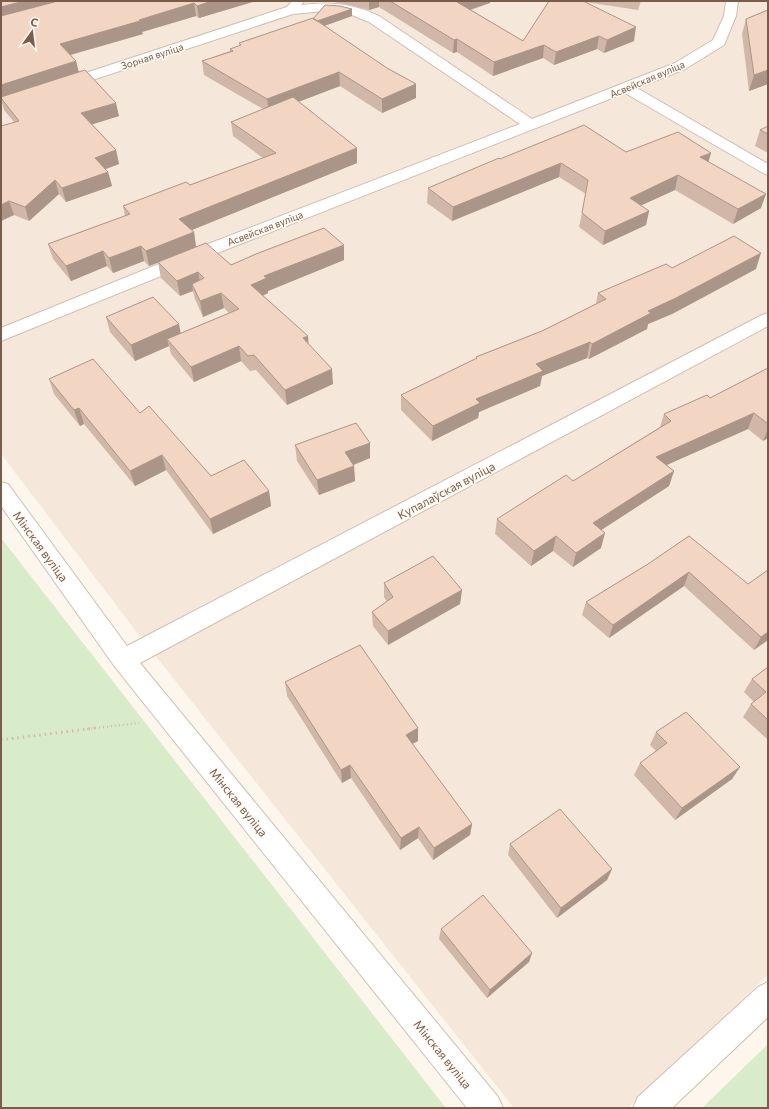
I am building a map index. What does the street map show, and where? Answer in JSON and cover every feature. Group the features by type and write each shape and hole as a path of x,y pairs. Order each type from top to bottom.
{"street":[{"name":"Асвейская вуліца","path":"1,336 206,251 680,66 719,42 730,16 732,1"},
{"path":"295,6 344,6 359,10 531,124"},
{"name":"Зорная вуліца","path":"53,89 295,6"},
{"path":"626,88 768,170"},
{"name":"Купалаўская вуліца","path":"123,660 768,319"},
{"name":"Мінская вуліца","path":"1,490 123,660 487,1108"},
{"path":"649,1108 768,997"}],"path":[{"path":"1,740 172,719"}],"shaded area":[{"path":"1,1 768,1 768,975 628,1108 514,1108 139,635 1,454"}],"green space":[{"path":"1,538 446,1108 1,1108"},
{"path":"768,1044 768,1108 702,1108"}],"building":[{"path":"1,1 24,1 1,7"},
{"path":"58,1 212,1 197,6 194,3 139,20 140,21 60,44 76,61 1,85 1,16"},
{"path":"390,1 459,1 457,2 523,41 549,1 583,1 636,27 607,40 599,36 556,52 544,45 494,62 457,39 454,40"},
{"path":"325,5 340,6 352,9 317,21 313,19"},
{"path":"768,10 768,70 754,75 746,19"},
{"path":"313,18 387,68 416,84 382,99 339,72 267,99 202,61 233,51 230,49 241,45 239,43"},
{"path":"85,70 116,103 81,113 116,150 95,158 108,172 62,188 55,180 25,207 9,201 1,205 1,126 19,121 1,97"},
{"path":"293,97 357,148 179,219 194,232 146,251 141,246 109,258 103,251 66,266 48,244 130,214 123,206 186,182 190,185 276,153 231,122"},
{"path":"584,125 626,152 678,132 711,153 700,157 766,194 738,209 678,175 630,198 649,211 605,231 582,213 588,180 561,163 453,207 428,188 499,158 500,159"},
{"path":"768,126 768,134 760,130"},
{"path":"324,228 344,245 264,276 267,278 251,285 308,336 303,338 332,369 285,390 254,355 248,356 239,346 191,367 167,339 239,309 221,293 200,301 192,284 204,278 198,272 177,281 158,262 206,243 231,265"},
{"path":"734,236 761,253 676,298 648,311 651,313 592,344 590,342 536,364 543,371 476,399 480,403 433,426 401,395 477,358 476,357 542,331 606,299 598,293 666,264 672,268"},
{"path":"153,297 179,324 131,345 106,317"},
{"path":"93,359 140,413 149,406 211,476 244,460 269,491 210,519 162,455 130,471 79,408 74,410 49,379"},
{"path":"768,368 768,424 754,413 656,457 674,471 593,523 605,533 576,553 556,536 534,551 497,519 566,475 573,481 671,421 664,414 707,395 710,398"},
{"path":"356,423 370,443 345,452 354,466 317,480 295,445"},
{"path":"689,536 748,584 768,570 768,632 761,637 689,572 613,625 586,602 648,564"},
{"path":"433,556 462,590 388,631 372,612 393,597 384,583"},
{"path":"360,645 418,728 406,735 472,824 434,848 419,827 401,838 350,765 341,770 285,682"},
{"path":"768,667 768,720 751,704 766,692 752,679"},
{"path":"686,712 740,767 682,808 640,763 667,743 656,732"},
{"path":"560,809 612,869 561,908 510,844"},
{"path":"483,895 532,953 490,990 441,929"}]}
